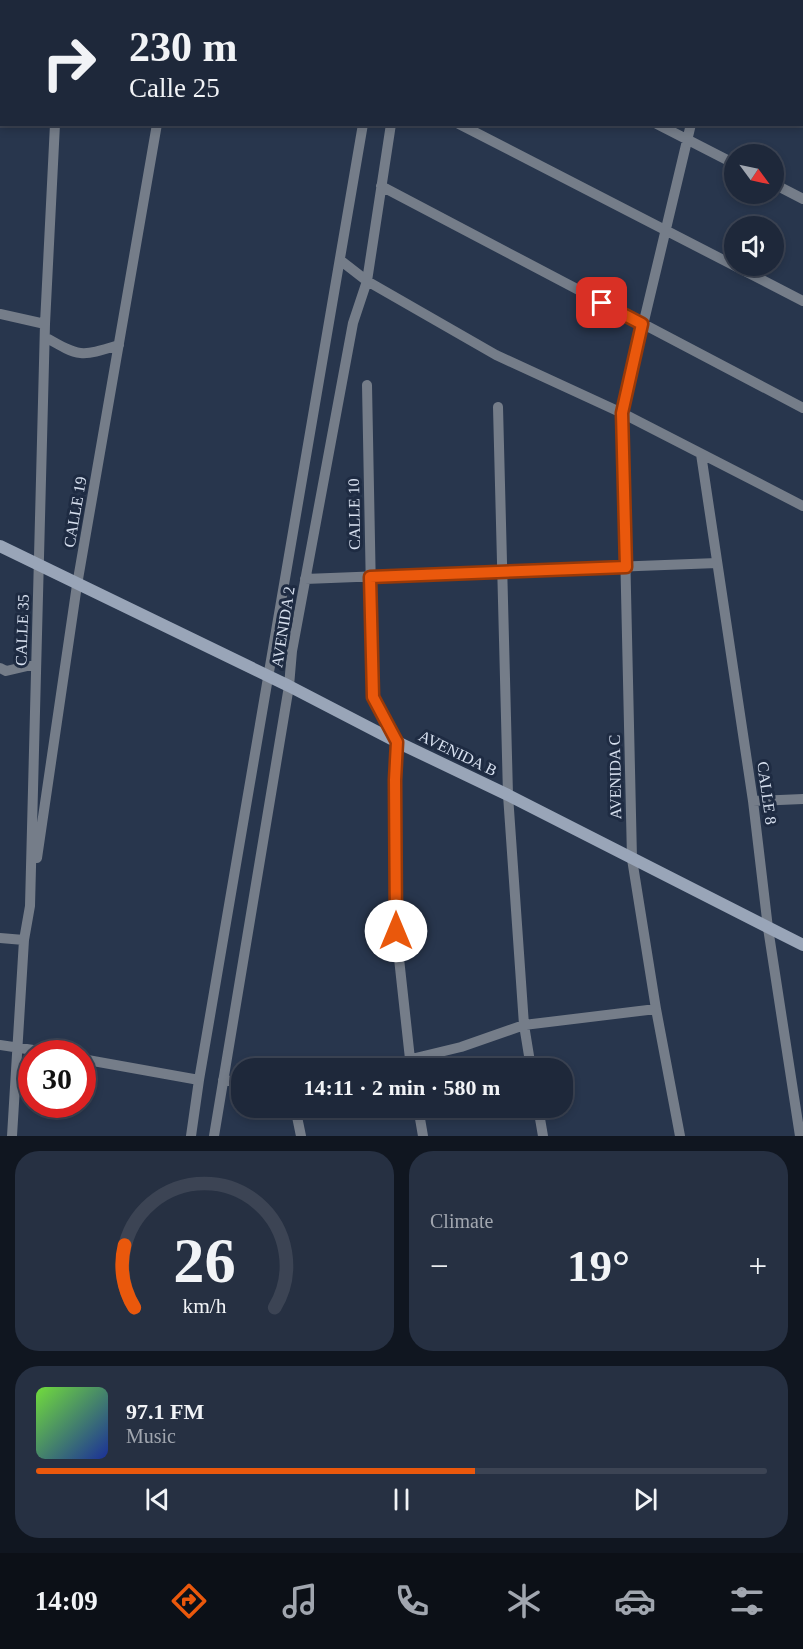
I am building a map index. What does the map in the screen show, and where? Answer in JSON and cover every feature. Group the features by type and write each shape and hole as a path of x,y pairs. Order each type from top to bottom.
{"street":[{"name":"CALLE 35","path":"12,1136 24,940 30,906 45,324 55,126"},
{"name":"CALLE 19","path":"30,906 77,585 157,126"},
{"name":"AVENIDA 2","path":"191,1136 363,126"},
{"name":"AVENIDA 2","path":"214,1136 289,686 292,651 353,323 367,281 391,126"},
{"path":"463,126 803,301"},
{"path":"661,126 724,158"},
{"name":"AVENIDA C","path":"680,1136 656,1009 632,859 622,413 692,126"},
{"path":"381,186 803,408"},
{"path":"784,189 803,199"},
{"path":"340,260 367,281 496,355 622,413 803,506"},
{"path":"0,314 45,324"},
{"path":"45,337 71,352 84,354 119,345"},
{"name":"CALLE 10","path":"367,385 373,697 397,742"},
{"path":"498,406 508,795 524,1025 529,1058"},
{"name":"CALLE 8","path":"701,454 800,1136"},
{"name":"AVENIDA B","path":"0,546 289,686 803,945"},
{"path":"305,579 717,563"},
{"path":"0,668 6,670 36,664"},
{"path":"397,742 396,931 409,1058"},
{"path":"753,801 803,799"},
{"path":"0,938 24,940"},
{"path":"428,1058 524,1025 656,1009"},
{"path":"0,1045 17,1046"},
{"path":"96,1062 199,1080"},
{"path":"223,1080 231,1081"},
{"path":"297,1118 301,1136"},
{"path":"419,1118 423,1136"},
{"path":"540,1118 543,1136"}],"route":[{"path":"396,931 397,742 373,697 370,577 626,567 622,413 642,324 602,303"}]}
